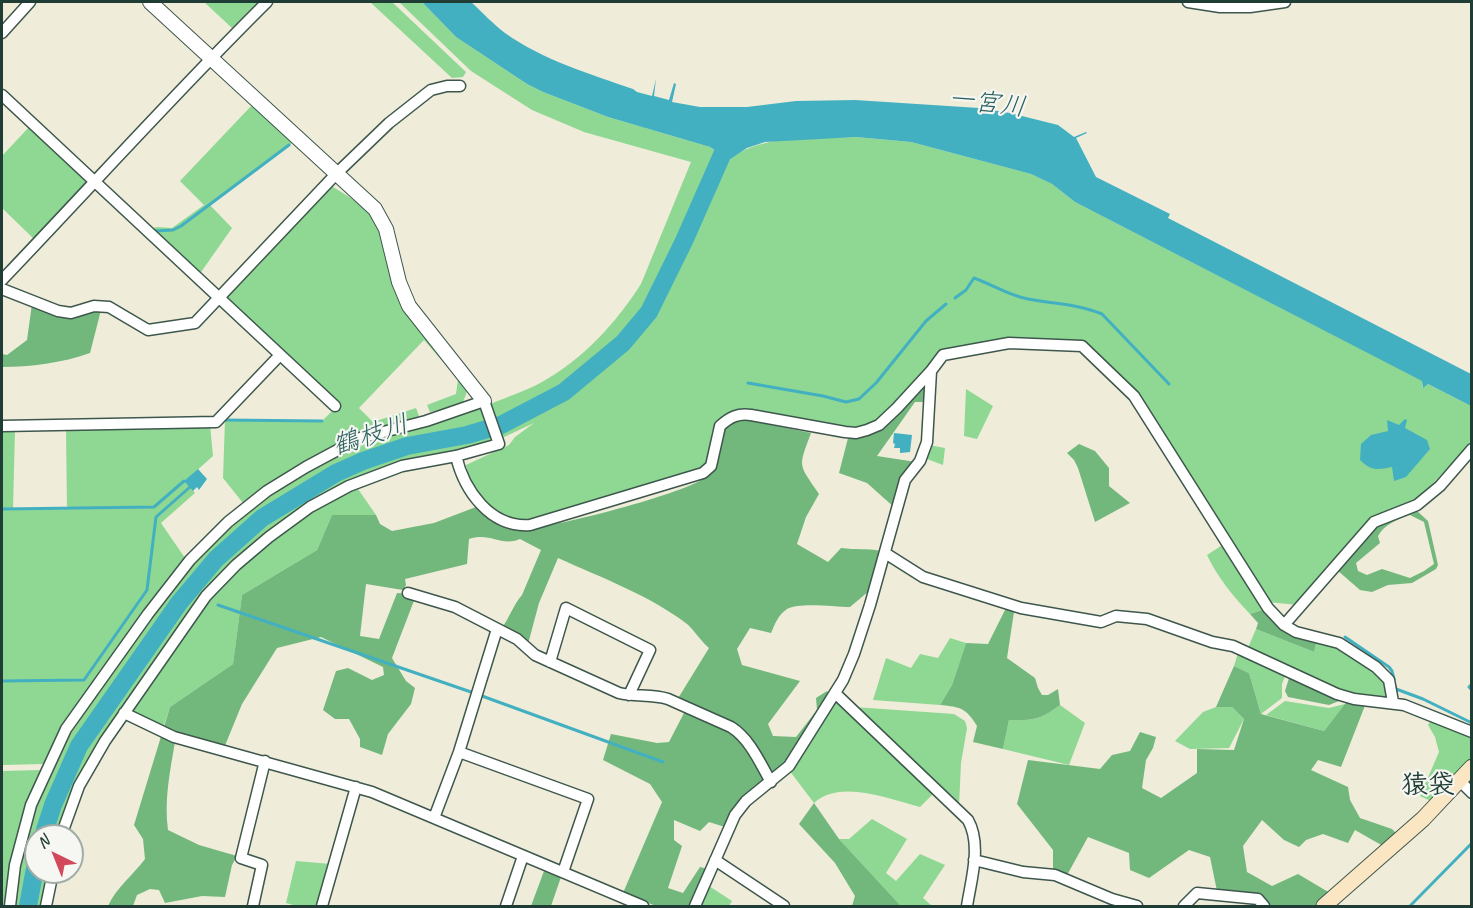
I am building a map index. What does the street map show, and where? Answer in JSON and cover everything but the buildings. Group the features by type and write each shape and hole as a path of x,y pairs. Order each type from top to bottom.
{"main road":[{"path":"1324,906 1423,819 1472,767"}],"street":[{"path":"2,33 30,2"},
{"path":"65,824 79,786 124,713 206,596 268,537 310,507 349,486 402,466 456,456 499,444 485,403 409,306 399,282 386,229 375,209 150,2"},
{"path":"2,280 210,58 267,2"},
{"path":"1188,2 1208,3 1220,7 1250,7 1285,2"},
{"path":"2,289 58,311 71,313 94,306 109,307 148,330 195,323 389,123 431,90 460,86"},
{"path":"2,94 336,406"},
{"path":"456,456 466,486 483,507 505,521 520,526 530,525 703,473 711,466 720,426 733,416 751,415 856,433 879,425 931,371 943,355 1009,343 1082,346 1134,396 1268,608 1284,625 1296,632 1339,643 1376,667 1389,681 1393,702"},
{"path":"2,426 216,422 280,355"},
{"path":"695,906 735,815 746,801 789,766 835,693 854,654 885,553 904,480 920,461 927,442 931,371"},
{"path":"10,906 15,865 31,806 66,729 148,614 190,560 228,522 267,491 360,438 485,403"},
{"path":"1284,625 1374,522 1417,506 1440,486 1472,449"},
{"path":"885,553 923,577 1021,608 1101,622 1116,616 1147,619 1239,649 1337,694 1354,699 1404,705 1472,732"},
{"path":"408,593 455,608 517,639 535,655 619,693 659,696 740,733 771,782"},
{"path":"550,662 566,608 650,651 629,695"},
{"path":"434,818 459,752 497,629"},
{"path":"835,693 968,820 974,831 974,860 967,906"},
{"path":"124,713 174,737 372,792 643,906"},
{"path":"459,752 588,799 563,872"},
{"path":"253,906 262,865 241,858 265,761"},
{"path":"1459,780 1472,793"},
{"path":"322,906 356,787"},
{"path":"506,906 523,856"},
{"path":"715,860 784,906"},
{"path":"974,860 1023,872 1055,876 1112,899 1137,906"},
{"path":"46,906 51,884"},
{"path":"1184,906 1197,893 1258,899 1264,906"}],"green space":[{"path":"204,2 258,2 232,28"},
{"path":"370,2 392,2 466,72 463,77 452,78"},
{"path":"399,2 422,2 456,37 543,92 608,117 710,147 718,153 716,163 646,311 631,331 588,371 563,389 497,424 490,404 536,385 557,373 598,339 621,313 641,284 691,162 584,132 532,110 471,71"},
{"path":"254,103 295,141 209,204 232,228 199,275 149,229 172,228 204,205 180,181"},
{"path":"30,126 90,182 35,240 2,208 2,156"},
{"path":"856,137 911,142 1031,174 1052,184 1075,202 1423,381 1422,387 1428,384 1471,406 1471,442 1418,500 1381,514 1298,605 1267,602 1137,396 1084,343 943,351 878,423 856,431 740,412 717,423 712,431 708,461 702,471 530,522 516,522 483,504 468,477 466,465 509,445 515,437 534,423 502,438 498,428 545,407 561,397 609,360 636,331 659,299 719,171 731,158 763,144 782,140"},
{"path":"330,185 354,200 377,221 396,287 469,386 462,405 430,412 427,405 456,394 458,379 424,340 359,408 373,422 416,408 419,416 414,420 346,439 243,503 223,478 225,420 322,421 337,406 224,298"},
{"path":"32,304 62,314 101,310 90,353 46,364 2,367 2,354 7,355 27,340"},
{"path":"924,385 929,387 927,402 915,402 877,456 916,462 895,508 867,483 839,473 848,438 872,433 883,427 900,413"},
{"path":"966,389 993,406 977,439 964,436"},
{"path":"481,407 488,427 394,447 344,465 284,499 230,542 202,570 179,598 100,712 65,770 44,824 31,824 36,804 64,743 180,575 234,521 285,483 362,441 469,413"},
{"path":"742,419 811,433 802,465 819,494 806,517 797,544 828,562 841,548 881,551 869,591 850,607 808,605 787,609 775,623 771,633 750,628 737,649 742,665 800,681 768,724 773,736 796,737 817,710 816,698 827,691 830,696 797,752 771,777 741,731 677,700 709,648 687,624 641,596 558,558 539,603 528,644 502,628 522,595 541,550 520,539 507,541 477,537 469,539 467,564 405,579 406,585 403,590 366,584 360,636 379,639 397,593 408,594 415,598 392,658 406,681 415,688 411,704 388,734 382,755 360,747 360,739 349,719 335,719 323,710 336,671 348,668 372,680 384,675 383,667 321,637 277,648 242,704 224,748 175,742 167,797 168,830 199,845 237,856 232,865 225,897 202,896 165,903 159,890 150,889 137,895 133,906 108,906 120,887 145,859 143,839 134,825 170,707 233,664 242,595 317,550 332,515 376,515 380,524 392,531 434,523 476,507 497,523 511,529 525,529 578,519 671,493 706,477 712,470 720,437 724,430"},
{"path":"210,425 213,456 185,481 195,493 161,523 185,558 168,578 68,720 44,764 2,765 2,430 15,430 13,509 67,509 66,429"},
{"path":"489,431 493,441 353,483 245,554 106,734 65,824 50,824 79,753 182,603 211,568 264,519 342,473 373,460 406,449 467,439"},
{"path":"1079,444 1095,451 1109,468 1109,486 1130,503 1095,522 1078,468 1067,453"},
{"path":"929,445 945,448 943,465 927,459"},
{"path":"358,489 376,515 332,515 317,550 242,595 233,664 170,707 163,728 132,711 210,596 229,575 314,508 347,491"},
{"path":"1416,510 1428,521 1438,565 1436,569 1412,583 1388,585 1372,592 1360,590 1337,570 1378,524","holes":["1410,515 1424,522 1434,564 1410,578 1382,569 1367,575 1358,571 1356,563 1380,543 1378,536 1388,525"]},
{"path":"1224,544 1265,609 1250,614 1216,571 1207,555"},
{"path":"1006,608 1014,612 1007,658 1035,678 1042,695 1048,695 1058,689 1060,705 1037,718 1009,720 1003,749 973,742 977,726 970,715 958,708 940,705 952,685 966,643 988,644"},
{"path":"1265,609 1276,622 1288,630 1317,640 1314,652 1256,629 1258,623 1250,614"},
{"path":"1256,629 1314,652 1317,640 1339,646 1387,681 1389,697 1353,697 1247,650"},
{"path":"950,638 966,643 952,685 940,705 873,700 886,658 911,668 920,654 938,658"},
{"path":"1238,653 1286,674 1282,684 1282,698 1261,714 1249,673 1234,666"},
{"path":"1234,666 1249,673 1261,714 1324,731 1348,700 1366,703 1341,767 1318,760 1311,770 1348,787 1350,800 1360,818 1392,829 1397,834 1383,846 1355,830 1348,843 1323,834 1306,840 1299,847 1284,840 1262,820 1243,846 1247,872 1272,886 1298,874 1330,893 1316,906 1269,906 1217,891 1210,857 1189,850 1149,878 1130,870 1129,853 1088,837 1066,877 1053,872 1053,850 1017,804 1028,760 1100,769 1112,755 1130,751 1140,732 1156,737 1146,760 1142,788 1161,798 1197,773 1197,749 1234,750 1244,719 1232,707 1216,707"},
{"path":"1289,678 1344,699 1329,705 1288,697 1285,691"},
{"path":"836,700 930,790 932,795 920,807 880,796 851,792 837,792 814,803 789,770 800,758"},
{"path":"1285,701 1329,708 1345,704 1324,731 1266,715"},
{"path":"1060,705 1085,723 1069,765 1003,749 1009,720 1037,718"},
{"path":"854,707 954,714 965,721 967,728 961,763 959,806"},
{"path":"1216,707 1232,707 1244,719 1229,748 1190,749 1175,741 1203,712"},
{"path":"685,711 731,730 745,746 767,781 725,827 709,822 700,831 674,820 674,840 682,846 668,888 683,893 700,867 708,869 691,906 656,906 623,893 662,802 650,784 603,760 611,734 657,743 669,742"},
{"path":"1431,720 1471,737 1471,760 1433,802 1420,796 1439,752 1435,737 1428,725"},
{"path":"41,770 27,824 24,824 24,834 5,906 2,906 2,771"},
{"path":"814,803 839,839 901,906 852,906 855,896 835,863 799,824"},
{"path":"872,819 907,839 886,873 896,881 920,854 945,865 923,898 932,906 901,906 839,839 849,839"},
{"path":"24,851 24,884 30,884 26,906 13,906"},
{"path":"296,861 331,864 318,906 297,906 286,903"},
{"path":"544,871 561,877 551,906 531,906"},
{"path":"36,884 48,884 45,906 31,906"},
{"path":"709,886 732,901 729,906 699,906"}],"water":[{"path":"422,2 471,2 505,33 520,43 567,66 637,92 652,96 656,79 654,96 669,100 674,83 676,84 672,102 700,107 747,107 796,101 855,100 979,108 1058,125 1074,137 1086,132 1076,138 1096,177 1170,214 1168,218 1471,374 1471,406 1428,384 1423,388 1422,381 1075,202 1052,184 1031,174 911,142 856,137 765,142 747,148 729,160 710,147 608,117 527,84 456,37"},
{"path":"1405,419 1407,420 1405,428 1427,440 1430,449 1406,477 1394,481 1392,467 1374,469 1360,460 1361,444 1371,435 1388,431 1387,420 1399,425"},
{"path":"894,433 912,435 910,452 900,453 900,448 894,448"},
{"path":"198,469 207,479 199,490 197,487 193,491 184,481"}],"waterway":[{"name":"鶴枝川","path":"47,824 79,746 179,603 216,559 262,518 336,473 363,461 407,446 467,435 501,425 564,392 623,343 649,312 684,241 722,155 729,131"},
{"path":"155,231 173,230 181,226 289,145"},
{"path":"955,298 966,290 974,278 1021,297 1075,306 1102,314 1169,384"},
{"path":"748,383 846,402 859,399 876,383 926,321 946,304"},
{"path":"225,420 322,421"},
{"path":"2,509 154,507 184,481"},
{"path":"2,681 84,680 147,590 156,517 190,487"},
{"path":"218,605 471,692"},
{"path":"1345,637 1389,667 1394,679"},
{"path":"1472,684 1469,687 1472,690"},
{"path":"1395,686 1396,689 1423,699 1472,723"},
{"path":"482,696 663,762"},
{"path":"1410,906 1472,843"},
{"name":"鶴枝川","path":"28,906 32,884"}],"district":[{"name":"猿袋","path":"1428,786"}],"water label":[{"name":"一宮川","path":"987,104"}]}
